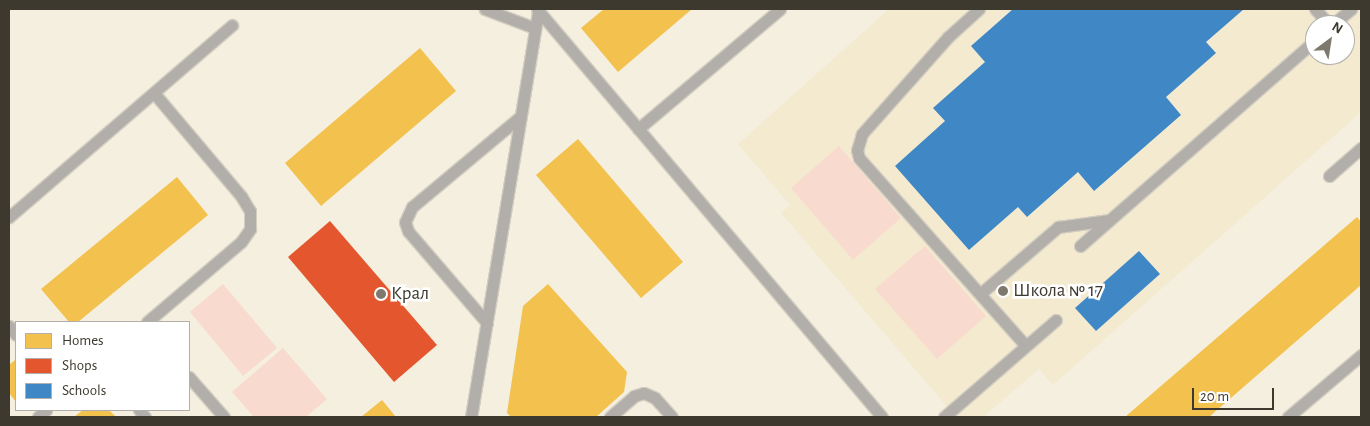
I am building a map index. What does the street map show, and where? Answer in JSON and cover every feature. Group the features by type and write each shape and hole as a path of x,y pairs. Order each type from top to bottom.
{"lane":[{"path":"485,9 536,28"},
{"path":"638,129 780,9"},
{"path":"979,9 948,37 862,134 857,150 859,158 1026,346"},
{"path":"471,417 538,10"},
{"path":"538,10 882,417"},
{"path":"9,217 232,25"},
{"path":"1080,246 1305,49"},
{"path":"149,321 241,242 250,229 250,211 241,196 154,93"},
{"path":"487,323 408,231 405,222 412,207 521,116"},
{"path":"1329,176 1361,148"},
{"path":"980,294 1058,227 1110,220"},
{"path":"944,417 1056,320"},
{"path":"1288,417 1361,355"},
{"path":"190,378 224,417"},
{"path":"610,417 634,396 644,393 655,398 672,417"}],"shaded area":[{"name":"Школа № 17","path":"889,9 1361,9 1361,112 1053,385 1039,369 983,417 956,417 781,213 790,205 738,144"},
{"path":"839,146 901,218 853,260 791,188"},
{"path":"925,246 986,316 937,359 875,289"},
{"path":"223,284 277,348 243,376 190,312"},
{"path":"283,348 327,399 306,417 254,417 232,392"}],"building: Homes":[{"path":"604,9 692,9 618,72 581,28"},
{"path":"420,48 456,91 321,206 285,163"},
{"path":"578,139 683,262 641,298 536,175"},
{"path":"177,177 208,215 79,321 68,321 41,289"},
{"path":"1357,217 1361,222 1361,285 1209,417 1125,417"},
{"path":"548,284 627,372 624,392 596,417 511,417 507,413 523,306"},
{"path":"15,360 15,401 9,393 9,365"},
{"path":"382,400 396,417 361,417"},
{"path":"82,411 110,411 116,417 74,417"}],"building: Shops":[{"path":"330,221 437,345 394,382 288,257"}],"building: Schools":[{"path":"1013,9 1244,9 1206,42 1216,53 1166,97 1181,115 1094,191 1078,172 1027,217 1018,207 969,250 895,166 945,121 933,108 985,62 971,46"},
{"path":"1139,251 1160,274 1096,331 1075,308"}],"place":[{"name":"Школа № 17","path":"1003,291"},
{"name":"Крал","path":"381,294"}]}
